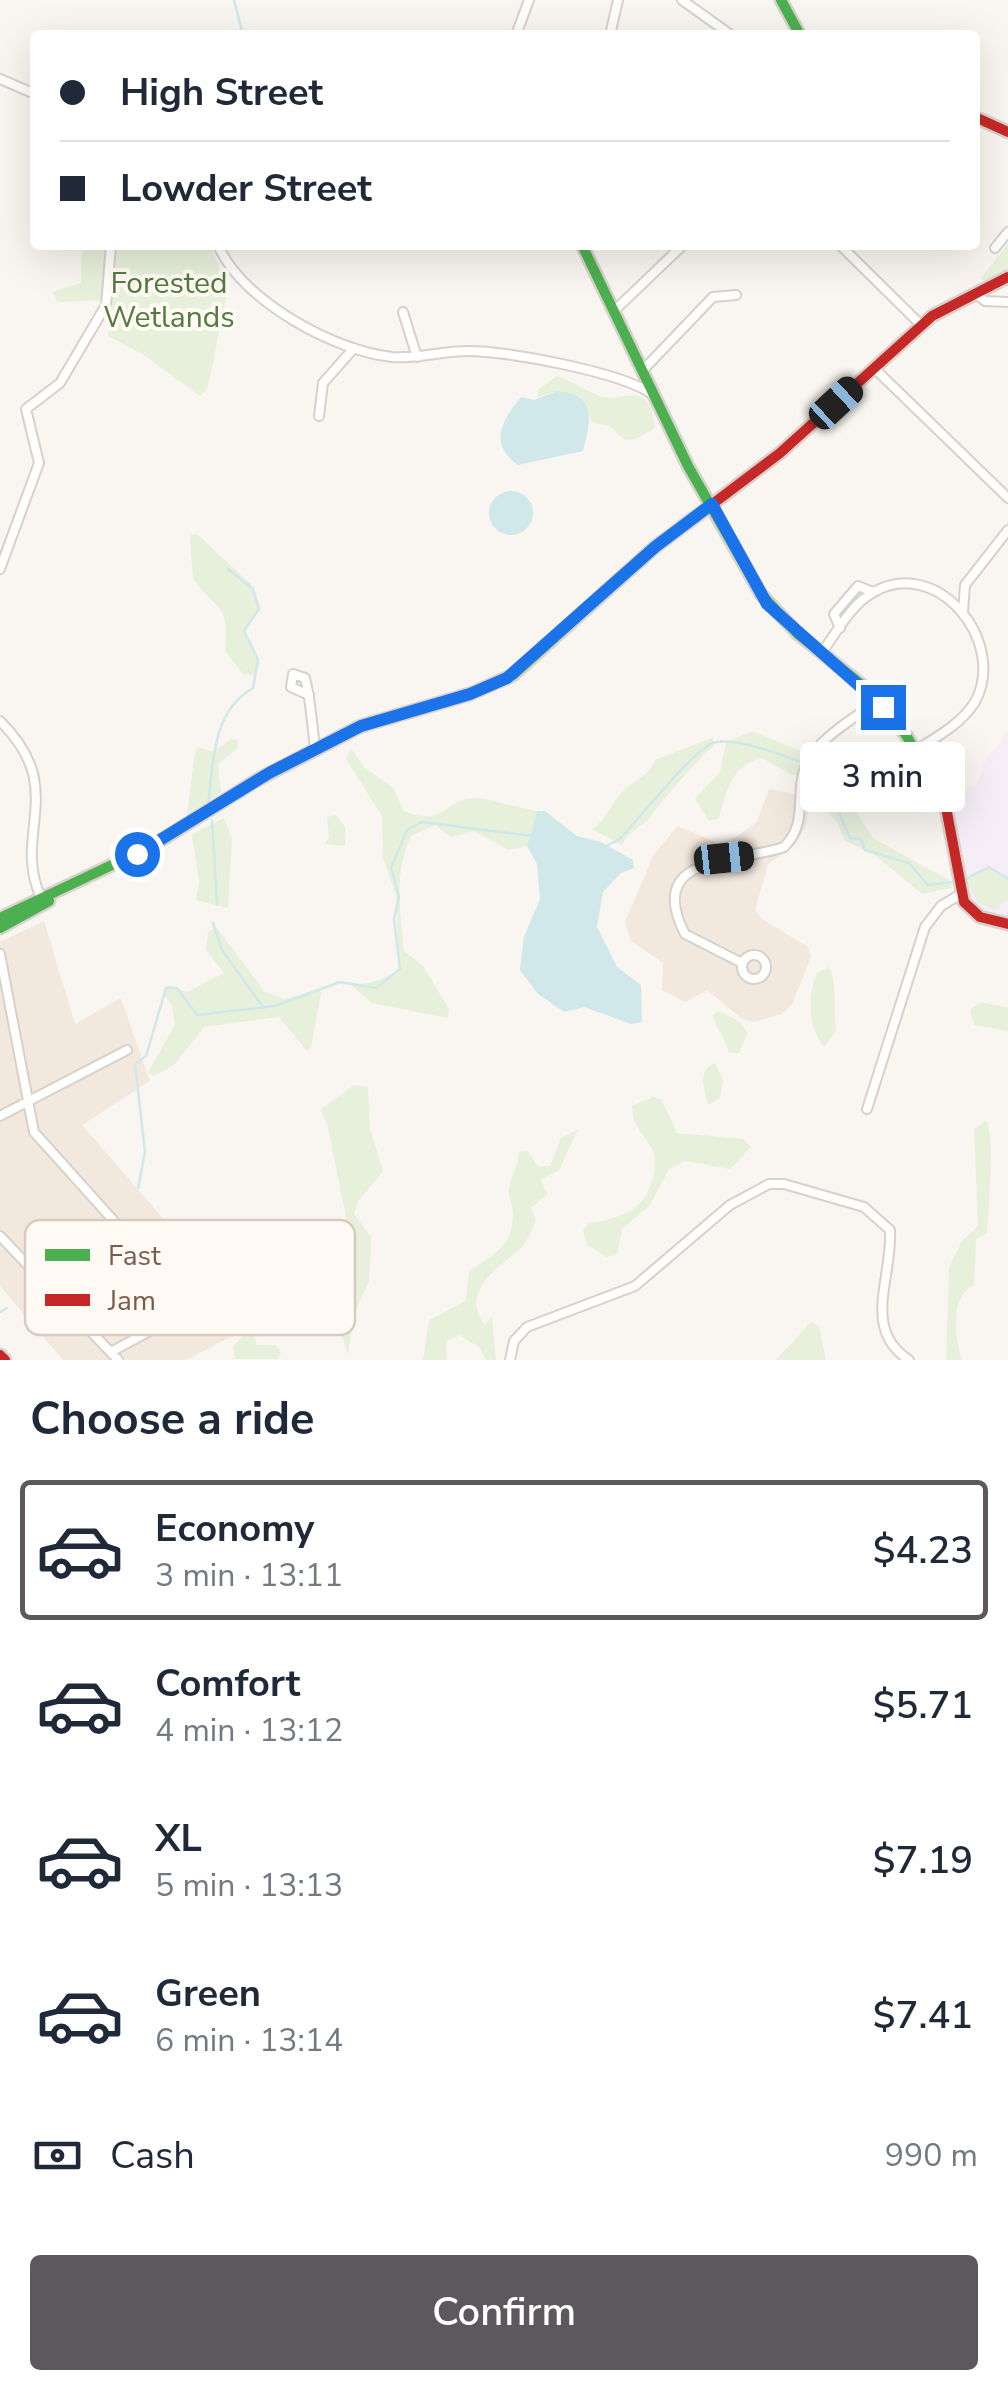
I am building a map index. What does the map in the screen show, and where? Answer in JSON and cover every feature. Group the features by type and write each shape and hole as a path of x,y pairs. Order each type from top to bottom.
{"main road":[{"path":"781,0 797,30"},
{"path":"980,119 1008,132"},
{"path":"585,250 654,395 767,604 877,700 916,750 949,814 961,894 976,915 1008,924"},
{"path":"0,918 129,858 316,748 376,719 470,694 507,678 655,547 780,453 921,325 1008,277"},
{"path":"0,928 43,900"}],"street":[{"path":"518,30 528,0"},
{"path":"611,30 618,0"},
{"path":"682,0 724,30"},
{"path":"0,78 30,92"},
{"path":"995,248 1008,232"},
{"path":"0,569 38,463 26,409 60,384 106,305 111,250"},
{"path":"221,250 230,268 265,302 354,348 391,357 459,351 496,354 626,380 654,395"},
{"path":"615,310 679,250"},
{"path":"845,250 921,325"},
{"path":"975,293 985,301 1008,302"},
{"path":"644,369 714,297 736,296"},
{"path":"403,312 417,357"},
{"path":"319,416 323,383 354,348"},
{"path":"874,368 1008,498"},
{"path":"941,593 965,585 1008,530"},
{"path":"822,652 873,592 907,583 941,593 963,612 983,649 981,691 958,722 916,750"},
{"path":"963,612 965,585"},
{"path":"309,696 316,748"},
{"path":"742,963 685,934 676,908 680,882 701,863 784,847 800,824 807,764 819,746 877,700"},
{"path":"0,721 23,744 34,768 35,877 43,900"},
{"path":"867,1108 925,927 941,906 961,894"},
{"path":"0,954 34,1132 111,1220"},
{"path":"0,1116 127,1050"},
{"path":"510,1360 514,1341 527,1327 635,1286 730,1205 768,1184 784,1184 864,1207 890,1230 881,1327 894,1350 909,1360"},
{"path":"0,1236 25,1262"},
{"path":"94,1335 114,1356 147,1335"},
{"path":"887,1360 894,1350"}],"shaded area":[{"path":"1008,733 1008,920 978,912 966,896 949,796 977,785 986,759"},
{"path":"769,789 809,797 807,823 796,844 768,864 755,910 762,919 808,947 811,957 792,1004 782,1014 754,1022 742,1019 707,990 685,1002 662,990 663,963 630,940 625,922 654,854 678,826 717,843 733,839 757,822"},
{"path":"44,921 75,1024 121,998 150,1081 82,1125 165,1220 25,1220 25,1315 0,1286 0,942"},
{"path":"42,1335 234,1335 186,1360 63,1360"}],"green space":[{"path":"1008,244 1008,270 986,281 980,279"},
{"path":"82,250 108,250 103,300 58,302 52,292 81,283"},
{"name":"Forested Wetlands","path":"115,250 212,250 228,288 210,377 200,396 144,355 108,336"},
{"path":"557,376 602,397 642,397 648,402 655,428 636,439 625,440 609,426 592,423 585,402 557,391 537,397 538,390"},
{"path":"197,534 254,587 258,608 245,630 260,664 254,675 243,674 225,651 224,616 193,579 190,541 191,535"},
{"path":"752,731 824,761 873,838 949,880 952,888 922,894 875,855 844,840 837,822 818,804 825,784 817,773 792,775 762,758 752,761 732,780 719,818 709,821 695,799 720,772 726,743"},
{"path":"714,737 713,746 622,845 592,829 655,760"},
{"path":"231,739 237,740 238,748 218,764 221,792 187,816 195,752 198,747 213,752"},
{"path":"351,748 364,767 393,788 404,811 436,815 473,798 537,811 527,846 508,850 474,831 451,837 435,825 411,836 400,877 404,951 423,966 449,1009 448,1018 372,1003 351,985 376,981 399,969 396,895 383,858 382,816 346,759"},
{"path":"336,815 345,827 345,846 325,844 329,837 327,817"},
{"path":"224,818 232,839 228,908 196,900 199,881 192,834"},
{"path":"987,868 1008,875 1008,899 995,910 978,903 967,882 970,874"},
{"path":"216,927 265,992 285,999 319,989 311,1046 307,1051 279,1017 204,1027 174,1065 153,1076 148,1072 175,1025 172,1006 164,995 168,985 187,992 224,973 206,950 208,932"},
{"path":"829,967 836,1031 824,1047 812,1021 811,1001 817,973"},
{"path":"981,1002 1008,1008 1008,1031 974,1025 970,1010"},
{"path":"719,1011 740,1022 747,1033 739,1053 729,1053 714,1020 713,1015"},
{"path":"715,1063 723,1080 720,1098 708,1105 704,1076"},
{"path":"354,1085 368,1087 370,1128 383,1172 358,1201 354,1214 371,1237 369,1281 355,1311 355,1220 345,1220 327,1123 320,1110"},
{"path":"653,1097 662,1100 677,1133 743,1139 751,1147 730,1169 685,1161 669,1169 650,1205 622,1229 617,1254 607,1257 587,1245 583,1230 588,1224 629,1212 649,1190 655,1171 654,1154 636,1124 632,1106"},
{"path":"986,1121 991,1156 987,1233 976,1239 974,1285 957,1308 957,1340 962,1360 946,1360 949,1267 962,1241 978,1226 974,1129"},
{"path":"578,1129 559,1170 540,1180 548,1194 531,1208 536,1220 525,1242 479,1291 478,1313 485,1325 492,1317 496,1360 486,1360 479,1347 459,1335 446,1341 447,1360 423,1360 429,1320 466,1301 469,1271 500,1249 509,1234 513,1213 509,1190 519,1152 527,1151 538,1166 550,1166 561,1138"},
{"path":"811,1322 819,1326 826,1360 776,1360"},
{"path":"244,1335 252,1335 257,1345 275,1345 281,1352 278,1359 235,1359 233,1346"},
{"path":"341,1335 351,1335 348,1355"}],"water":[{"path":"557,391 570,393 586,404 589,420 583,451 518,465 503,449 501,440 508,414 521,397 534,400"},
{"path":"511,491 526,498 533,513 526,528 511,535 496,528 489,513 496,498"},
{"path":"537,811 545,811 577,836 601,842 633,860 634,868 621,873 603,892 597,927 617,967 641,985 642,1022 631,1024 584,1007 564,1012 538,994 520,970 524,937 540,899 537,864 527,846"}],"waterway":[{"path":"234,0 242,30"},
{"path":"208,806 222,724 229,710 253,688 258,659 244,631 259,609 253,589 228,569"},
{"path":"604,847 620,839 680,771 713,743 745,744 803,763"},
{"path":"811,765 831,776 829,789 850,838 861,839 865,850 909,863 928,885 952,882"},
{"path":"212,820 217,905"},
{"path":"138,1188 145,1152 135,1064 146,1056 166,988 177,988 197,1015 275,1006 340,982 376,988 400,969 394,919 399,897 391,868 407,830 422,822 532,836"},
{"path":"966,879 989,867 1008,879"},
{"path":"213,923 222,950 263,1007"},
{"path":"0,1312 7,1308"}],"traffic: fast":[{"path":"781,0 797,30"},
{"path":"584,250 688,466 761,594 798,634 862,685 906,735 928,773"},
{"path":"0,918 152,846 257,780 361,726 470,694 513,675 655,547 706,509"},
{"path":"0,928 49,901"}],"traffic: jam":[{"path":"980,119 1008,132"},
{"path":"706,509 780,453 932,316 1008,277"},
{"path":"928,773 945,802 964,902 980,917 1008,924"},
{"path":"0,1355 5,1360"}],"route":[{"path":"137,854 269,773 361,726 470,694 507,678 655,547 712,504 767,604 798,634 846,670 883,707"}]}
